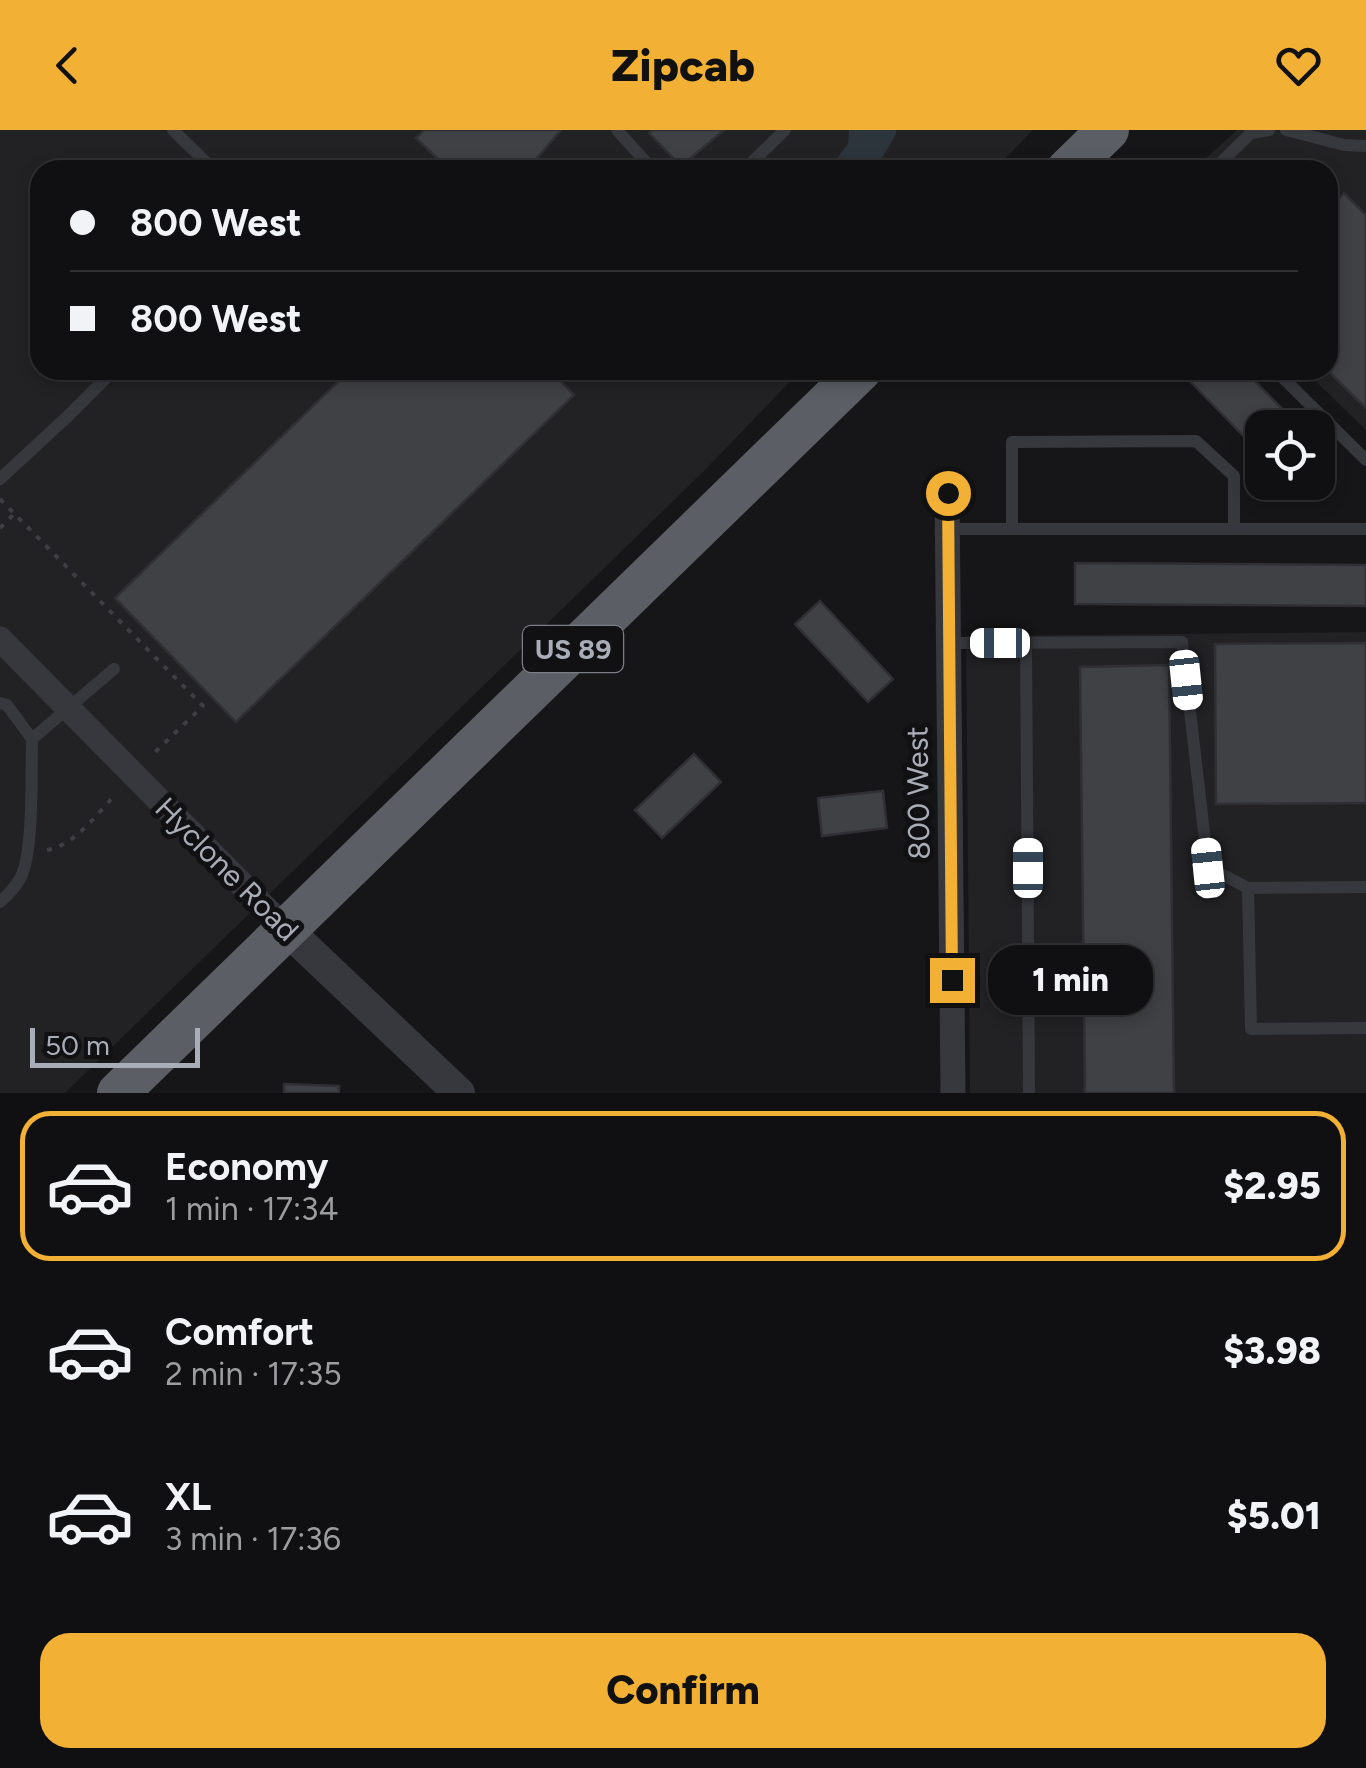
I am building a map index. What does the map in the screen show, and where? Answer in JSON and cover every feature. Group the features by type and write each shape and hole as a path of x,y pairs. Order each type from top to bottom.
{"highway":[{"path":"1077,160 1108,130"},
{"name":"US 89","path":"118,1093 851,380"}],"street":[{"name":"800 West","path":"948,493 953,1093"},
{"name":"Hyclone Road","path":"0,639 286,929 459,1093"}],"lane":[{"path":"173,130 204,160"},
{"path":"618,130 644,160"},
{"path":"754,160 785,130"},
{"path":"1223,160 1251,133 1269,130"},
{"path":"1286,130 1344,145 1366,146"},
{"path":"0,479 104,380"},
{"path":"1285,380 1366,460"},
{"path":"1012,529 1012,442 1196,441 1234,476 1234,530"},
{"path":"948,529 1366,530"},
{"path":"948,643 1182,642 1208,868 1248,888 1366,888"},
{"path":"1026,643 1029,1093"},
{"path":"32,738 114,668"},
{"path":"0,703 7,705 32,738 29,830 22,875 0,902"},
{"path":"1248,888 1251,1029 1366,1028"}],"path":[{"path":"0,499 203,706 148,760"},
{"path":"0,528 14,514"},
{"path":"25,855 58,848 72,840 115,796"}],"shaded area":[{"path":"0,130 1033,130 1004,160 30,160 30,380 791,380 706,469 65,1093 0,1093"},
{"path":"849,130 896,130 882,160 836,160 848,144"},
{"path":"1237,130 1366,130 1366,430 1314,380 1338,380 1338,160 1204,160"},
{"path":"1366,632 1366,1093 970,1093 966,636"}],"building":[{"path":"424,130 561,130 536,160 439,160 416,138"},
{"path":"724,130 688,160 675,160 649,133"},
{"path":"1344,193 1366,215 1366,408 1337,380 1338,199"},
{"path":"340,380 560,380 574,395 236,722 115,598"},
{"path":"1189,380 1254,380 1283,410 1245,410 1245,438"},
{"path":"1075,563 1366,565 1366,606 1075,604"},
{"path":"820,601 893,679 868,702 795,624"},
{"path":"1366,643 1366,803 1216,804 1215,644"},
{"path":"1169,665 1174,1093 1085,1093 1080,667"},
{"path":"694,754 721,782 662,838 635,810"},
{"path":"883,791 887,828 822,836 818,798"},
{"path":"284,1084 339,1086 339,1093 284,1093"}],"route":[{"path":"948,493 952,980"}]}
